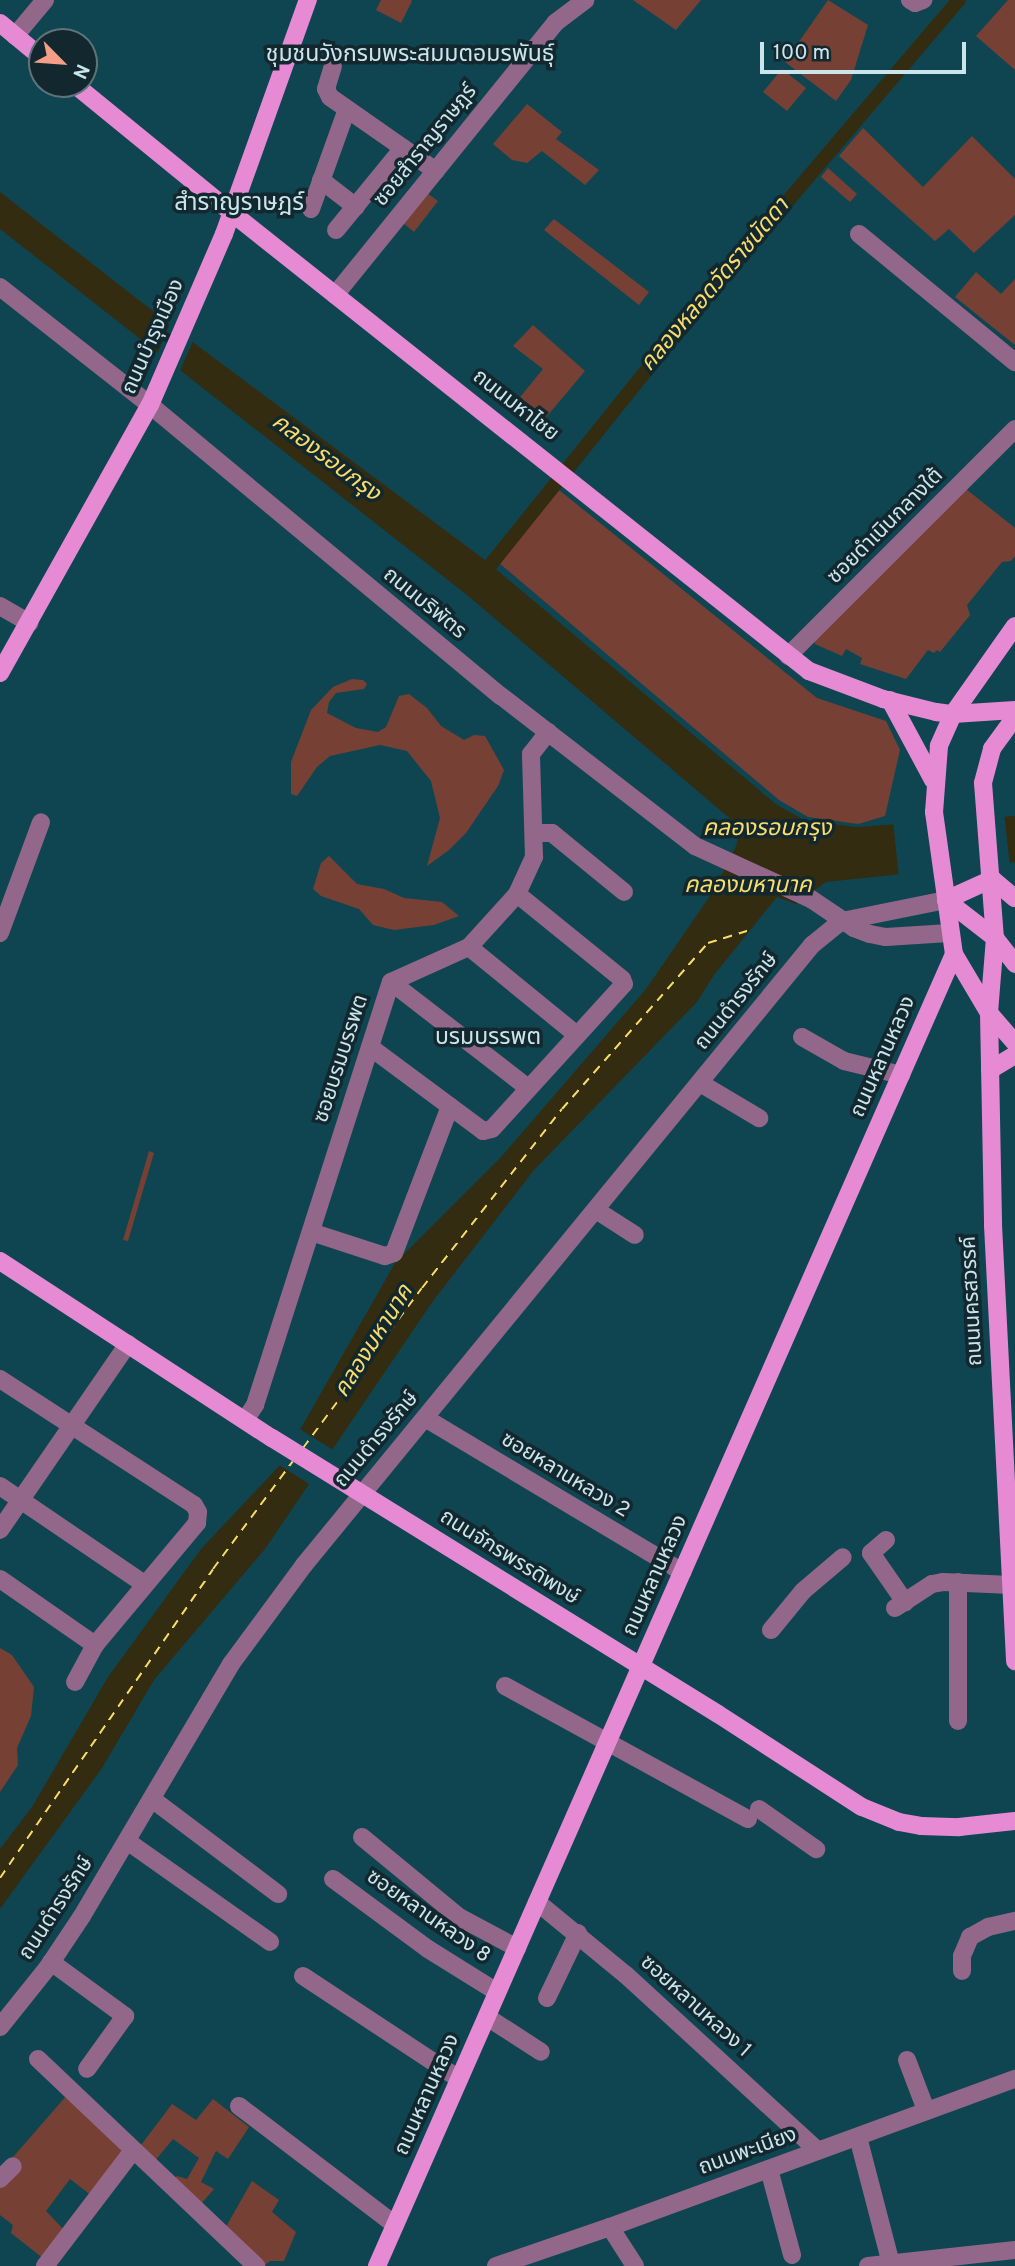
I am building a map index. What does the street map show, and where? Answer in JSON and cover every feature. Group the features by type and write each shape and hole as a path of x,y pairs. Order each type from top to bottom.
{"main road":[{"name":"ถนนบำรุงเมือง","path":"0,673 150,405 232,213 308,0"},
{"path":"0,23 28,47"},
{"name":"ถนนมหาไชย","path":"91,98 809,671 890,700 953,714 1015,710"},
{"path":"1015,626 953,714 939,746 934,783 934,812 941,876 954,954 989,1013 1015,1043"},
{"path":"890,700 925,761 934,783"},
{"name":"ถนนนครสวรรค์","path":"1015,717 986,761 984,809 992,876 995,938 989,1013 993,1225 1009,1471 1015,1661"},
{"path":"946,900 992,876 1015,898"},
{"path":"946,900 995,938 1015,964"},
{"name":"ถนนหลานหลวง","path":"377,2266 954,954"},
{"path":"990,1070 1015,1055"},
{"name":"ถนนจักรพรรดิพงษ์","path":"0,1261 275,1440 641,1666 824,1784 880,1816 899,1822 941,1828 1015,1821"}],"street":[{"path":"15,36 45,0"},
{"path":"554,0 568,13"},
{"name":"ซอยสำราญราษฎร์","path":"335,295 555,23 585,0"},
{"path":"910,0 915,3 923,0"},
{"path":"333,66 327,93 436,171"},
{"path":"311,209 347,109"},
{"path":"337,230 403,148"},
{"path":"321,180 356,207"},
{"path":"859,234 1015,362"},
{"name":"ถนนบริพัตร","path":"0,287 150,405 323,551 682,838 725,861 811,899 842,921"},
{"name":"ซอยดำเนินกลางใต้","path":"788,656 1015,429"},
{"path":"0,606 29,622"},
{"name":"ซอยบรมบรรพต","path":"245,1420 255,1405 391,982 469,947 517,894 534,857 531,754 548,732"},
{"path":"0,933 41,822"},
{"path":"534,833 552,833 624,892"},
{"path":"370,1047 483,1131 487,1131 624,982 517,894"},
{"name":"ถนนดำรงรักษ์","path":"0,2027 51,1962 127,1841 231,1664 303,1565 812,945 842,921 946,900"},
{"path":"842,921 854,928 887,937 949,933"},
{"path":"469,947 578,1035"},
{"path":"391,982 528,1088"},
{"path":"802,1037 845,1060 901,1075"},
{"path":"700,1083 759,1118"},
{"path":"311,1232 386,1256 394,1253 450,1106"},
{"path":"596,1210 635,1235"},
{"path":"0,1530 128,1344"},
{"path":"0,1379 71,1428 194,1505 198,1513 197,1523 95,1645 75,1682"},
{"name":"ซอยหลานหลวง 2","path":"425,1418 682,1573"},
{"path":"0,1486 144,1584"},
{"path":"886,1540 871,1553 900,1605 932,1584 958,1582 1012,1585"},
{"path":"771,1630 803,1591 843,1557"},
{"path":"0,1579 95,1645"},
{"path":"958,1582 958,1721"},
{"path":"505,1686 816,1849"},
{"path":"152,1799 278,1894"},
{"path":"362,1836 459,1917 517,1948"},
{"path":"127,1841 270,1942"},
{"name":"ซอยหลานหลวง 8","path":"333,1879 428,1949 498,1992"},
{"name":"ซอยหลานหลวง 1","path":"537,1902 578,1933 818,2151"},
{"path":"962,1971 962,1956 970,1937 988,1927 1015,1921"},
{"path":"547,1998 578,1933"},
{"path":"51,1962 125,2016 87,2069"},
{"path":"303,1976 459,2079"},
{"path":"487,2017 541,2052"},
{"path":"38,2059 132,2152 256,2266"},
{"path":"908,2060 926,2110"},
{"name":"ถนนพะเนียง","path":"503,2265 1015,2079"},
{"path":"239,2106 395,2225"},
{"path":"858,2137 891,2264"},
{"path":"45,2266 132,2152"},
{"path":"769,2169 792,2255"},
{"path":"610,2227 635,2266"},
{"path":"868,2266 1015,2250"}],"shaded area":[{"path":"381,0 412,1 401,23 376,10"},
{"path":"633,0 701,0 676,30"},
{"path":"828,0 868,25 851,80 836,101 785,62"},
{"path":"1008,0 1015,0 1015,70 976,36"},
{"path":"782,69 806,88 787,111 763,92"},
{"path":"527,104 562,132 556,139 599,170 585,185 542,151 527,163 512,160 493,144"},
{"path":"863,128 923,187 972,136 1015,179 1015,215 974,253 949,229 935,241 839,156"},
{"path":"828,168 857,194 850,202 821,177"},
{"path":"427,193 438,201 414,232 403,223"},
{"path":"554,219 649,292 639,305 544,230"},
{"path":"976,272 1001,294 1015,279 1015,345 955,297"},
{"path":"533,325 585,371 537,428 512,407 543,369 513,346"},
{"path":"966,489 1015,528 1015,556 1011,561 1002,562 967,605 970,615 940,652 928,650 906,679 860,664 862,658 846,649 842,656 815,644 814,640"},
{"path":"559,490 817,698 886,721 900,750 885,816 858,824 808,817 779,800 499,563"},
{"path":"352,679 363,680 367,684 364,689 336,693 329,702 327,713 356,728 378,732 386,727 399,696 409,694 427,708 441,726 464,740 474,735 485,736 504,770 498,786 466,833 427,866 440,818 431,781 407,751 380,745 330,756 317,767 297,796 291,794 291,762 311,710 333,687"},
{"path":"329,856 357,884 384,889 404,898 442,902 459,916 434,925 394,930 373,925 359,909 321,896 313,889 321,863"},
{"path":"149,1151 154,1153 128,1241 123,1240"},
{"path":"0,1648 12,1655 34,1687 31,1716 17,1748 18,1765 0,1792"},
{"path":"68,2094 130,2154 96,2199 70,2179 46,2211 66,2232 44,2259 11,2233 13,2225 0,2215 0,2172"},
{"path":"213,2099 249,2127 228,2159 216,2151 201,2182 214,2189 201,2204 172,2181 177,2176 187,2179 199,2158 173,2139 154,2162 138,2149 172,2104 196,2120"},
{"path":"252,2181 279,2200 272,2212 296,2232 284,2261 270,2261 264,2266 223,2232"}],"water":[{"path":"0,192 194,343 485,560 777,805 806,821 856,827 1015,816 1015,862 826,882 796,904 777,897 714,975 697,1002 534,1170 433,1301 265,1549 154,1680 102,1768 0,1909 0,1849 32,1807 108,1677 201,1549 280,1465 395,1263 502,1156 646,989 714,890 736,846 739,834 734,822 467,595 0,229"}],"pier":[{"path":"171,321 194,339 178,375 156,357"},
{"path":"1004,813 1010,866 899,878 893,821"},
{"path":"298,1428 333,1450 311,1485 276,1463"}],"waterway":[{"name":"คลองหลอดวัดราชนัดดา","path":"480,578 689,317 959,0"}],"ferry route":[{"path":"303,1448 422,1288 562,1109 708,943 750,930"},
{"path":"0,1878 213,1569 293,1461"}],"district":[{"name":"ชุมชนวังกรมพระสมมตอมรพันธุ์","path":"410,56"},
{"name":"สำราญราษฎร์","path":"239,205"},
{"name":"บรมบรรพต","path":"488,1039"}],"water label":[{"name":"คลองรอบกรุง","path":"325,459"},
{"name":"คลองรอบกรุง","path":"767,830"},
{"name":"คลองมหานาค","path":"748,887"},
{"name":"คลองมหานาค","path":"375,1342"}]}
